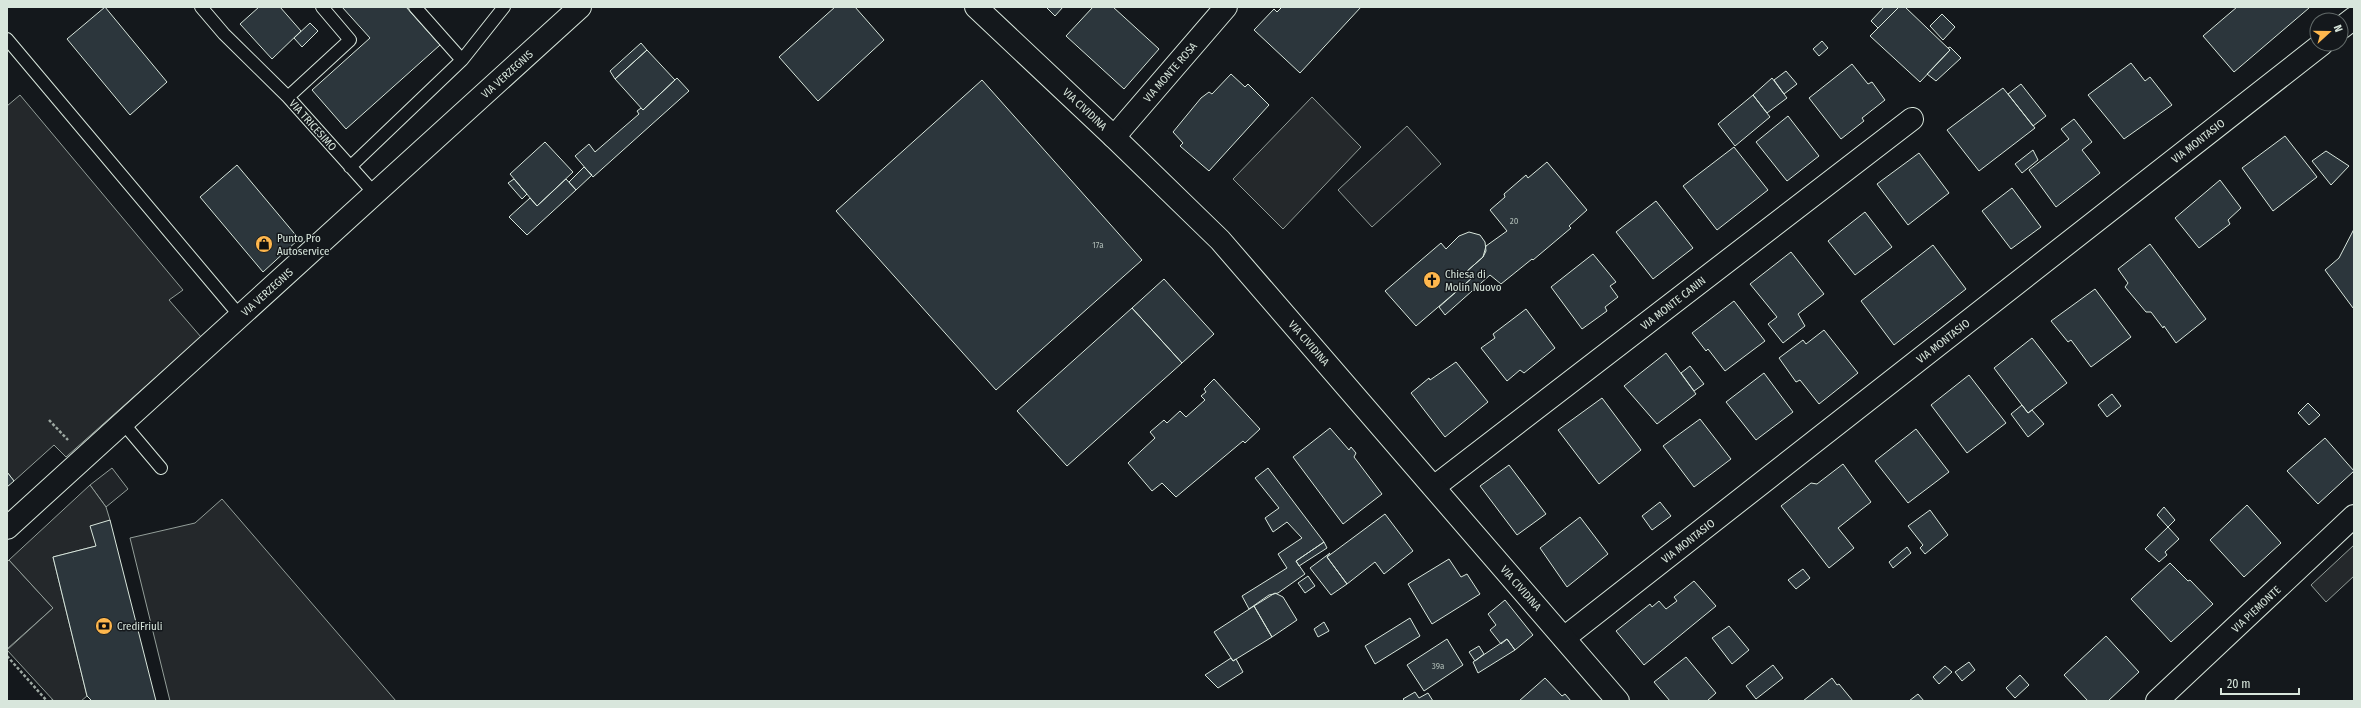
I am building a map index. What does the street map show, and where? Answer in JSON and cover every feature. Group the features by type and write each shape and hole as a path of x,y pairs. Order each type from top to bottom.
{"street":[{"name":"VIA VERZEGNIS","path":"7,528 580,7"},
{"name":"VIA CIVIDINA","path":"976,7 1114,137 1220,240 1618,701"},
{"name":"VIA MONTE ROSA","path":"1114,137 1226,7"},
{"name":"VIA MONTASIO","path":"1564,638 2312,52"},
{"name":"VIA MONTE CANIN","path":"1434,487 1912,119"},
{"name":"VIA PIEMONTE","path":"2157,701 2354,516"}],"lane":[{"path":"201,7 224,34 288,97"},
{"name":"VIA TRICESIMO","path":"322,7 350,40 288,97 375,194"},
{"path":"415,7 462,60"},
{"path":"350,167 462,60 504,7"},
{"path":"7,38 240,316"},
{"path":"122,423 161,468"}],"path":[{"path":"49,420 64,437"},
{"path":"7,656 47,701"}],"shaded area":[{"path":"20,95 183,290 169,300 201,337 66,457 54,445 14,481 7,472 7,106"},
{"path":"1312,97 1361,147 1283,229 1233,179"},
{"path":"1407,126 1441,164 1372,227 1338,190"},
{"path":"112,468 128,489 106,507 90,485"},
{"path":"90,485 106,507 110,520 96,546 53,557 87,696 81,701 54,701 7,650 53,608 9,560"},
{"path":"222,499 396,701 170,701 130,538 195,523"},
{"path":"2354,545 2354,576 2326,602 2311,585"},
{"path":"9,560 53,608 7,649 7,562"}],"building":[{"path":"105,7 167,82 130,115 67,39"},
{"path":"259,7 280,7 301,31 272,59 240,24"},
{"path":"342,7 406,7 440,45 346,129 312,90 370,38"},
{"path":"835,7 855,7 884,40 818,101 779,57"},
{"path":"1046,7 1063,7 1055,16"},
{"path":"1093,7 1113,7 1159,49 1124,89 1066,36"},
{"path":"1282,7 1361,7 1300,73 1254,30 1274,9 1277,12"},
{"path":"1884,7 1899,7 1878,28 1871,21"},
{"path":"1899,7 1905,7 1950,50 1920,82 1870,36"},
{"path":"2237,7 2309,8 2234,72 2203,36"},
{"path":"1942,14 1955,27 1943,40 1930,26"},
{"path":"310,23 318,31 302,47 294,38"},
{"path":"1822,41 1828,48 1819,56 1813,49"},
{"path":"641,43 647,50 615,79 610,71"},
{"path":"1950,47 1961,58 1936,81 1927,74 1950,50 1948,48"},
{"path":"647,50 675,80 643,110 615,79"},
{"path":"2131,63 2145,81 2150,77 2172,105 2124,139 2088,95"},
{"path":"1852,64 1868,84 1872,82 1885,100 1862,118 1864,121 1841,139 1809,98"},
{"path":"1786,71 1797,84 1784,94 1774,80"},
{"path":"1231,74 1245,87 1248,84 1269,105 1209,171 1180,146 1183,143 1173,132 1201,98 1209,92 1212,94"},
{"path":"677,78 689,91 593,177 575,156 589,144 595,152 639,114 637,111 641,108 643,110"},
{"path":"1772,78 1787,98 1767,113 1753,95"},
{"path":"982,80 1142,260 996,390 836,211"},
{"path":"2021,84 2046,116 2033,126 2008,94"},
{"path":"2003,88 2035,128 1979,171 1947,130"},
{"path":"1753,95 1770,117 1735,146 1718,124"},
{"path":"1788,116 1819,156 1787,181 1756,142"},
{"path":"2074,119 2092,142 2082,150 2100,173 2056,207 2029,170 2069,139 2061,129"},
{"path":"2285,136 2317,177 2273,211 2242,168"},
{"path":"545,142 573,172 537,206 510,174"},
{"path":"1734,147 1768,190 1717,230 1683,186"},
{"path":"2033,150 2038,160 2022,173 2015,164"},
{"path":"2326,151 2349,166 2331,185 2312,161"},
{"path":"1919,153 1949,193 1908,225 1877,184"},
{"path":"1547,162 1587,210 1569,226 1571,228 1533,260 1532,259 1501,284 1490,275 1445,315 1439,307 1472,278 1466,272 1483,257 1486,246 1507,231 1490,210 1505,197 1504,194 1526,175 1528,178"},
{"path":"237,165 299,239 263,272 200,197"},
{"path":"584,167 592,175 576,190 569,182"},
{"path":"514,179 527,194 522,199 508,183"},
{"path":"566,179 576,190 527,235 509,217 530,198 537,206"},
{"path":"2220,180 2241,208 2228,220 2230,224 2199,248 2175,218"},
{"path":"2012,188 2041,227 2011,249 1982,211"},
{"path":"1656,201 1693,248 1653,279 1616,232"},
{"path":"1865,212 1892,247 1855,275 1828,241"},
{"path":"2354,229 2353,308 2325,270 2339,258"},
{"path":"1469,232 1480,235 1485,242 1486,251 1483,257 1466,272 1472,278 1416,326 1385,291 1441,243 1446,249 1459,236"},
{"path":"2150,244 2206,319 2176,343 2164,326 2163,328 2151,312 2146,312 2125,287 2128,283 2118,269"},
{"path":"1933,245 1966,289 1894,345 1861,301"},
{"path":"1791,252 1824,294 1798,314 1805,326 1783,343 1768,324 1777,317 1750,284"},
{"path":"1593,254 1616,282 1610,286 1618,297 1605,307 1607,311 1582,329 1551,287"},
{"path":"1164,279 1214,334 1182,363 1132,308"},
{"path":"2095,289 2131,337 2091,367 2071,340 2068,342 2051,321"},
{"path":"1734,301 1765,341 1725,371 1708,349 1706,351 1692,333"},
{"path":"1132,308 1182,363 1067,466 1017,411"},
{"path":"1526,309 1555,348 1524,373 1520,370 1507,381 1481,348 1495,338 1493,334"},
{"path":"1824,330 1858,373 1819,404 1800,380 1796,382 1779,358 1803,340 1806,344"},
{"path":"2032,338 2067,383 2028,413 1994,368"},
{"path":"1666,353 1696,394 1657,424 1624,386"},
{"path":"1456,362 1488,402 1445,437 1411,393 1429,378 1430,380"},
{"path":"1690,366 1704,384 1694,391 1681,373"},
{"path":"1764,373 1793,412 1756,440 1726,402"},
{"path":"1969,375 2006,423 1967,453 1931,405"},
{"path":"1214,379 1260,429 1245,443 1243,441 1176,497 1162,483 1152,491 1128,463 1155,438 1150,432 1164,420 1167,423 1180,411 1186,417 1205,400 1201,396 1206,392 1204,389"},
{"path":"2112,394 2121,406 2107,417 2098,405"},
{"path":"1602,398 1641,450 1599,484 1558,430"},
{"path":"2308,403 2320,415 2309,425 2298,413"},
{"path":"2022,405 2028,413 2032,410 2044,424 2028,437 2011,414"},
{"path":"1700,419 1731,459 1694,487 1663,446"},
{"path":"1330,428 1349,450 1351,447 1356,453 1354,457 1382,494 1343,524 1293,457"},
{"path":"1916,429 1949,472 1908,503 1875,461"},
{"path":"2325,438 2354,471 2318,504 2287,471"},
{"path":"1843,464 1871,502 1838,528 1854,548 1829,568 1781,506 1811,483 1817,484"},
{"path":"1509,465 1546,514 1517,535 1480,486"},
{"path":"1268,468 1324,542 1296,561 1305,574 1278,593 1269,595 1249,609 1242,596 1287,568 1278,554 1302,538 1287,522 1273,532 1265,518 1279,508 1255,478"},
{"path":"7,472 14,481 7,487"},
{"path":"1660,502 1671,516 1652,530 1642,516"},
{"path":"2247,505 2281,543 2244,577 2210,540"},
{"path":"2164,507 2175,520 2168,527 2157,515"},
{"path":"1930,510 1948,535 1925,554 1920,548 1923,545 1908,526"},
{"path":"1385,514 1413,551 1384,574 1375,562 1347,584 1327,557"},
{"path":"1580,517 1608,554 1567,587 1540,548"},
{"name":"CrediFriuli","path":"110,520 156,701 92,701 87,696 53,557 96,546 90,526"},
{"path":"2168,527 2179,539 2165,552 2167,555 2159,562 2145,549"},
{"path":"1324,542 1327,548 1299,566 1296,561"},
{"path":"1907,547 1911,553 1893,568 1889,562"},
{"path":"1330,553 1327,557 1347,584 1331,595 1310,568"},
{"path":"1449,559 1461,577 1467,574 1480,594 1432,624 1408,584"},
{"path":"2170,563 2188,581 2190,580 2213,604 2171,642 2131,599"},
{"path":"1803,569 1810,578 1796,589 1788,580"},
{"path":"1308,576 1315,586 1305,593 1298,583"},
{"path":"1694,581 1716,606 1644,665 1616,631 1650,604 1652,607 1659,601 1666,609 1677,601 1674,597"},
{"path":"1275,593 1283,597 1297,620 1272,637 1254,606"},
{"path":"1505,600 1533,635 1515,650 1507,639 1501,644 1490,630 1496,625 1488,614"},
{"path":"1254,606 1272,637 1233,661 1214,632"},
{"path":"1410,618 1420,636 1375,664 1365,646"},
{"path":"1324,622 1329,631 1318,637 1314,629"},
{"path":"1729,626 1749,650 1732,664 1712,638"},
{"path":"2106,636 2139,672 2108,701 2088,701 2064,675"},
{"path":"1447,639 1463,665 1424,691 1407,665"},
{"path":"1507,639 1515,650 1478,673 1473,662"},
{"path":"1479,646 1484,654 1475,661 1469,652"},
{"path":"1686,657 1716,693 1707,701 1670,701 1654,682"},
{"path":"1231,658 1233,661 1236,659 1243,672 1218,688 1205,675"},
{"path":"1969,662 1975,670 1962,681 1955,672"},
{"path":"1773,665 1783,678 1756,699 1746,686"},
{"path":"1945,666 1952,672 1939,684 1933,677"},
{"path":"2020,675 2029,685 2015,698 2006,688"},
{"path":"1545,678 1562,696 1565,694 1571,701 1519,701"},
{"path":"1832,678 1853,701 1803,701"},
{"path":"1415,692 1419,698 1428,693 1433,701 1405,701 1403,699"},
{"path":"1918,694 1924,701 1909,701"}],"place":[{"name":"Punto Pro Autoservice","path":"264,244"},
{"name":"Chiesa di Molin Nuovo","path":"1432,280"},
{"name":"CrediFriuli","path":"104,626"}]}
